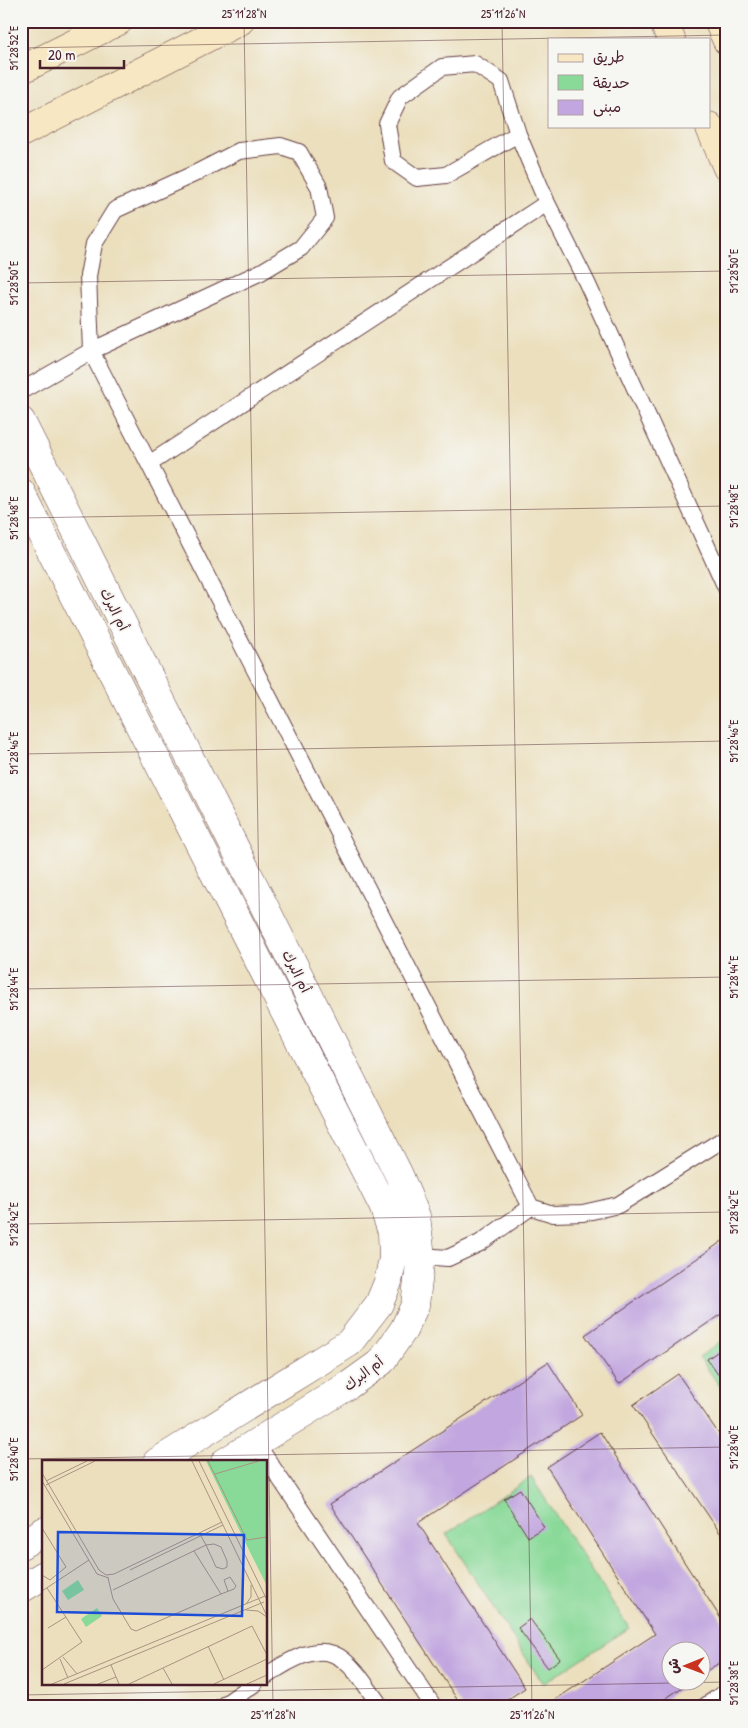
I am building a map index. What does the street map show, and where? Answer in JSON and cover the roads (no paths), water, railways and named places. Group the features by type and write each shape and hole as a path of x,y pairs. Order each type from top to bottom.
{"main road":[{"path":"21,70 119,21"},
{"path":"21,133 240,21"},
{"path":"663,21 671,38"},
{"path":"718,21 727,41"},
{"path":"710,128 727,168"}],"street":[{"name":"أم البرك","path":"21,422 399,1175 416,1216 421,1256 416,1280 415,1305 404,1329 381,1362 349,1385 228,1460"},
{"path":"21,492 379,1197 392,1232 393,1258 388,1282 379,1304 349,1343 160,1460"},
{"path":"21,1545 42,1532"},
{"path":"21,1589 42,1576"}],"lane":[{"path":"518,134 446,175 418,178 393,161 387,124 400,97 442,67 475,64 500,81 518,134 547,203 587,283 727,590"},
{"path":"21,391 91,351 261,272 301,248 325,218 319,187 299,152 281,146 239,151 196,174 115,210 94,244 88,276 91,351 531,1206 553,1214 583,1213 618,1206 727,1138"},
{"path":"149,464 547,203"},
{"path":"421,1256 448,1258 480,1243 531,1206"},
{"path":"256,1443 267,1460"},
{"path":"268,1461 434,1707"},
{"path":"268,1675 302,1654 326,1651 343,1657 357,1671 381,1707"},
{"path":"221,1707 251,1686"},
{"path":"704,1707 727,1691"}]}
